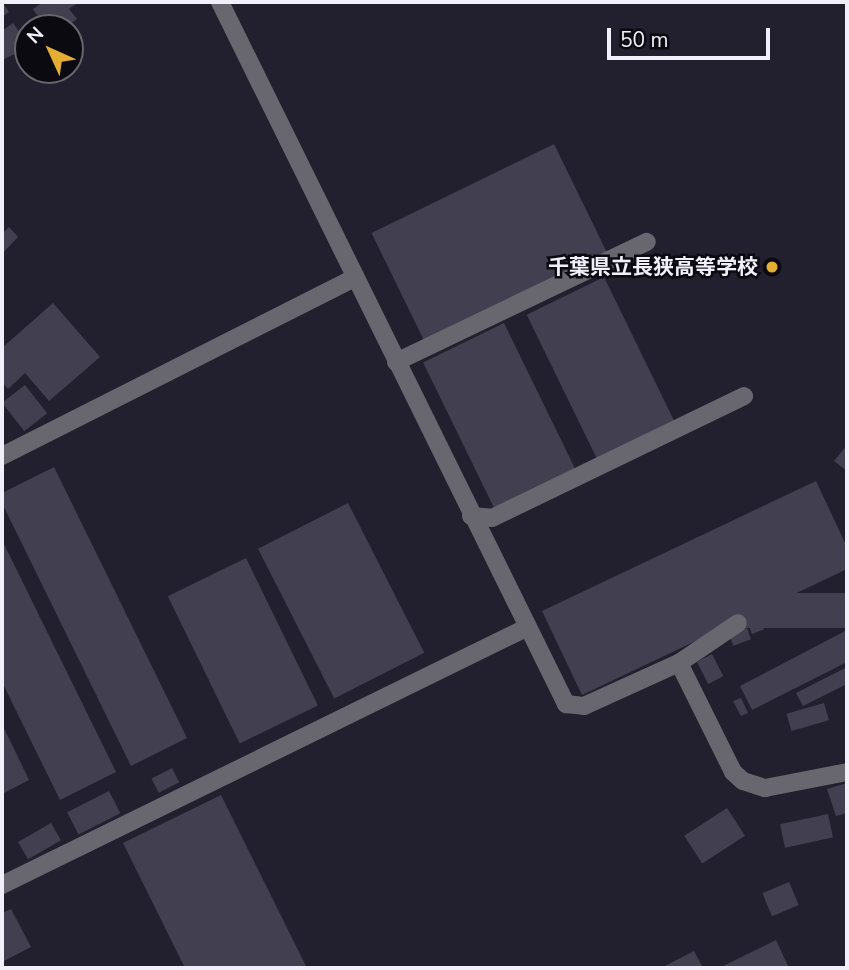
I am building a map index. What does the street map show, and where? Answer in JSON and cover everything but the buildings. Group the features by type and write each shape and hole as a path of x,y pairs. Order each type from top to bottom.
{"street":[{"path":"220,2 526,628 566,704 574,708 679,663 738,622"},
{"path":"396,362 647,242"},
{"path":"2,456 355,278"},
{"path":"471,516 492,518 744,396"},
{"path":"2,885 526,628"},
{"path":"679,663 733,772 743,781 765,788 847,772"}],"place":[{"name":"千葉県立長狭高等学校","path":"772,267"}]}
